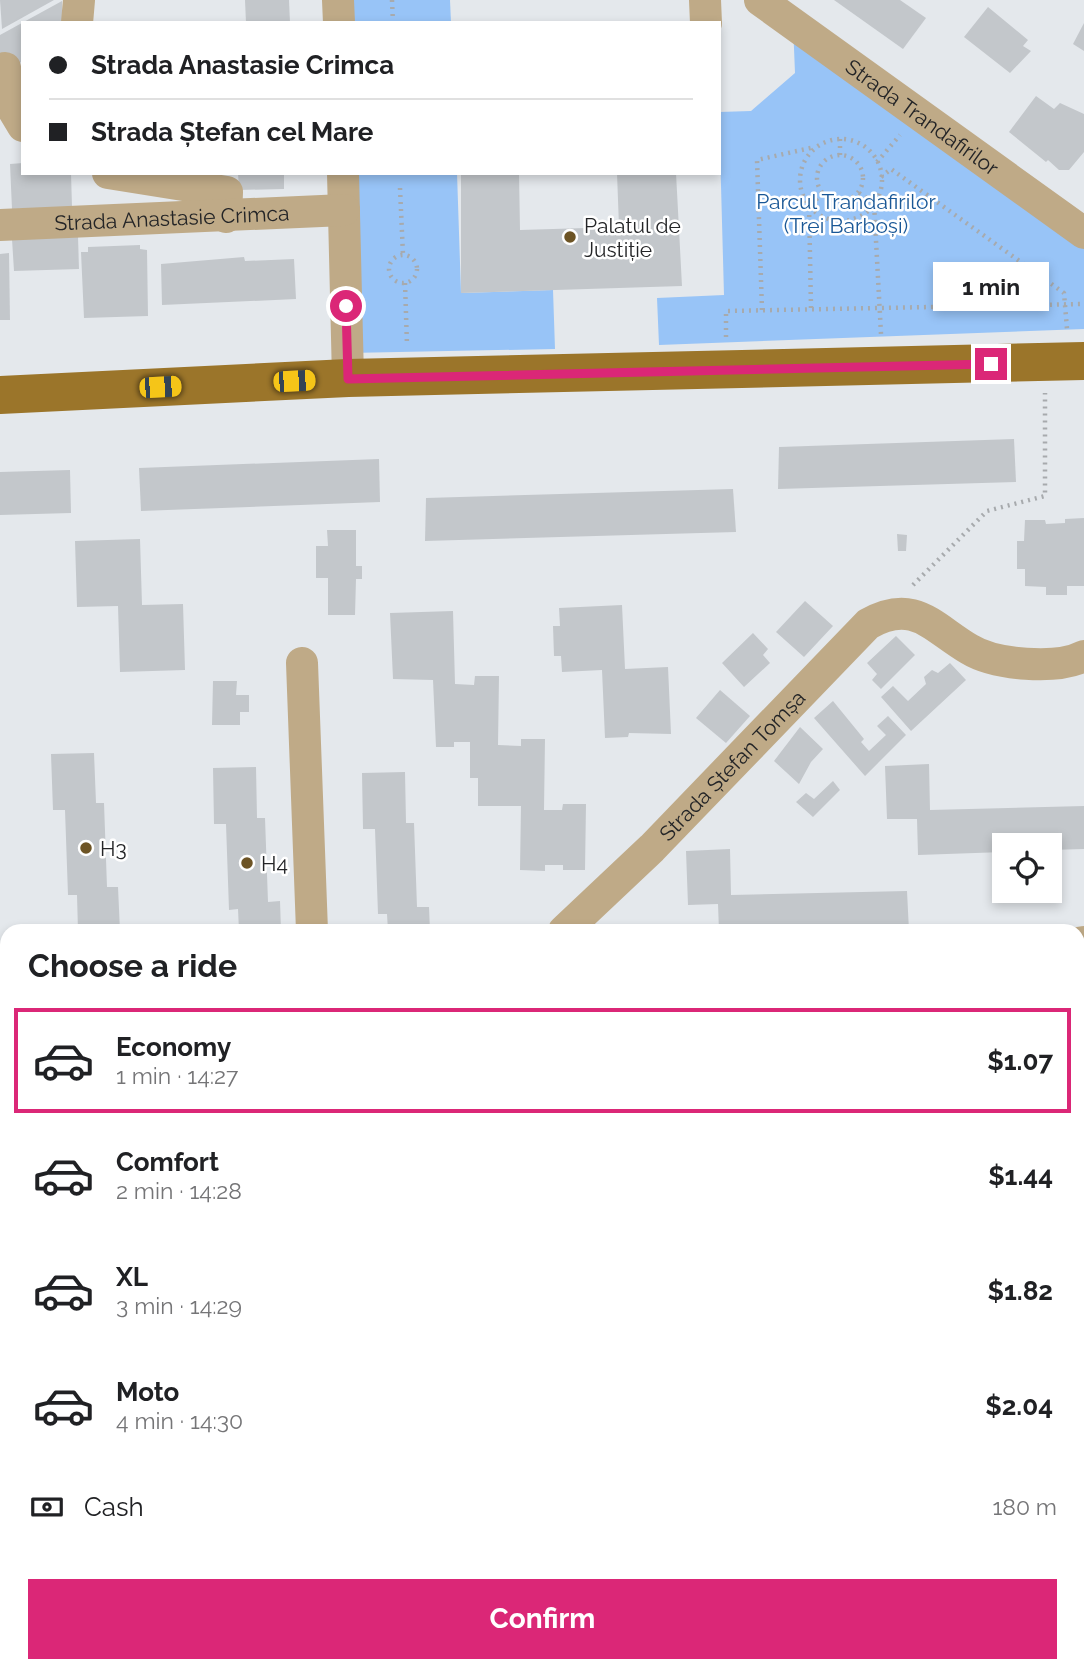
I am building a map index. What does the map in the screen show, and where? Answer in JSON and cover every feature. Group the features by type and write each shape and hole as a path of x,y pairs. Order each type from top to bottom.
{"main road":[{"path":"0,395 409,377 1066,362"}],"street":[{"path":"77,21 79,0"},
{"path":"338,0 339,21"},
{"path":"705,0 706,21"},
{"name":"Strada Trandafirilor","path":"760,0 1084,233"},
{"path":"5,68 13,111 21,123"},
{"path":"121,175 227,192 226,216"},
{"path":"343,175 348,379"},
{"name":"Strada Anastasie Crimca","path":"0,225 344,210"},
{"path":"893,614 921,616 971,651 999,659 1031,664 1058,664 1084,656"},
{"name":"Strada Ștefan Tomșa","path":"571,924 652,848 868,624 893,614"},
{"path":"302,663 312,924"}],"path":[{"path":"392,0 393,21"},
{"path":"840,139 841,155"},
{"path":"762,310 757,160 840,139 862,145 871,152 881,177"},
{"path":"811,308 809,205 800,181 807,156 817,146"},
{"path":"841,155 854,160 863,172 859,192 841,202 823,194 817,180 821,165 841,155"},
{"path":"883,367 874,203 881,177 891,169 1064,293 1066,362 1045,496 987,511 893,614"},
{"path":"400,188 403,255"},
{"path":"859,192 874,203"},
{"path":"809,205 823,194"},
{"path":"809,205 818,214 842,221 865,212 874,203"},
{"path":"403,255 412,258 417,265 413,279 405,283 393,278 390,270 392,261 403,255"},
{"path":"405,283 409,377"},
{"path":"726,370 726,311 1084,304"}],"green space":[{"path":"340,0 450,0 451,21 341,21"},
{"name":"Parcul Trandafirilor (Trei Barboși)","path":"793,24 1084,233 1084,329 659,345 657,298 724,295 721,112 751,111 795,73"},
{"path":"344,175 457,175 461,293 553,290 555,349 349,353"}],"building":[{"path":"0,0 54,0 2,29"},
{"path":"245,0 289,0 290,21 246,21"},
{"path":"834,0 900,0 926,18 903,49"},
{"path":"62,1 62,21 26,21"},
{"path":"988,7 1028,40 1023,46 1031,51 1010,73 964,37"},
{"path":"21,23 21,62 0,65 0,35"},
{"path":"1084,23 1084,51 1073,44"},
{"path":"1036,96 1054,109 1060,103 1084,114 1084,152 1069,170 1059,170 1048,160 1046,162 1009,132"},
{"path":"21,163 21,175 71,175 72,207 12,209 10,164"},
{"path":"238,175 284,175 284,189 239,190"},
{"name":"Palatul de Justiție","path":"461,175 519,175 520,230 619,227 617,175 676,175 682,286 461,293"},
{"path":"78,237 79,269 14,271 12,239"},
{"path":"140,245 140,249 147,250 148,316 84,318 81,252 88,252 88,247"},
{"path":"9,253 10,320 0,320 0,254"},
{"path":"244,257 245,261 294,259 296,299 162,305 161,264"},
{"path":"1014,439 1016,482 778,489 779,447"},
{"path":"379,459 380,502 141,511 139,468"},
{"path":"70,470 71,513 0,515 0,472"},
{"path":"733,489 736,532 425,541 426,498"},
{"path":"1084,518 1084,586 1067,586 1067,595 1046,595 1046,587 1025,586 1025,569 1017,569 1017,541 1024,541 1025,520 1045,520 1046,524"},
{"path":"327,530 356,530 356,566 362,566 362,579 356,579 355,615 328,615 328,578 316,578 316,546 328,546"},
{"path":"897,534 907,535 906,551 898,551"},
{"path":"140,539 142,605 183,604 185,670 120,672 118,606 77,607 75,541"},
{"path":"805,601 833,626 804,657 776,632"},
{"path":"622,605 625,669 668,667 671,734 629,733 628,737 605,738 602,670 562,672 561,656 554,656 553,626 560,626 559,608"},
{"path":"453,611 455,684 474,685 475,676 499,676 498,745 521,746 521,739 545,739 544,810 562,810 563,804 586,804 585,870 563,870 563,865 545,865 545,871 520,870 521,806 478,806 478,778 470,778 470,742 454,742 454,747 436,747 433,680 393,679 390,613"},
{"path":"753,633 768,649 763,655 770,663 744,687 722,663"},
{"path":"896,636 915,655 881,689 872,680 877,674 867,663"},
{"path":"950,663 966,680 911,731 881,697 893,686 908,701 926,684 924,677 932,670 938,673"},
{"path":"213,681 237,681 236,695 249,695 249,712 240,712 240,725 212,725"},
{"path":"720,690 750,716 726,743 696,718"},
{"path":"833,701 864,739 861,742 869,751 886,735 877,726 888,716 906,735 865,776 814,718"},
{"path":"800,727 823,749 811,762 799,784 774,761"},
{"name":"H3","path":"94,753 96,803 104,803 107,887 118,887 120,924 78,924 77,895 68,895 65,810 53,810 51,754"},
{"path":"929,764 930,810 1084,806 1084,849 1062,850 1062,833 992,833 992,852 918,855 917,819 887,819 885,766"},
{"name":"H4","path":"256,767 257,818 265,818 268,902 280,901 281,924 239,924 238,909 229,910 226,824 214,824 213,768"},
{"path":"405,772 406,823 414,823 417,907 429,907 430,924 388,924 387,914 378,914 375,829 363,829 362,773"},
{"path":"833,781 840,790 813,817 796,802 806,793 814,799"},
{"path":"730,849 731,895 907,891 909,924 719,924 718,904 688,905 686,851"}],"place":[{"name":"Palatul de Justiție","path":"570,237"},
{"name":"H3","path":"86,848"},
{"name":"H4","path":"247,863"}],"route":[{"path":"346,306 348,379 991,364"}]}
